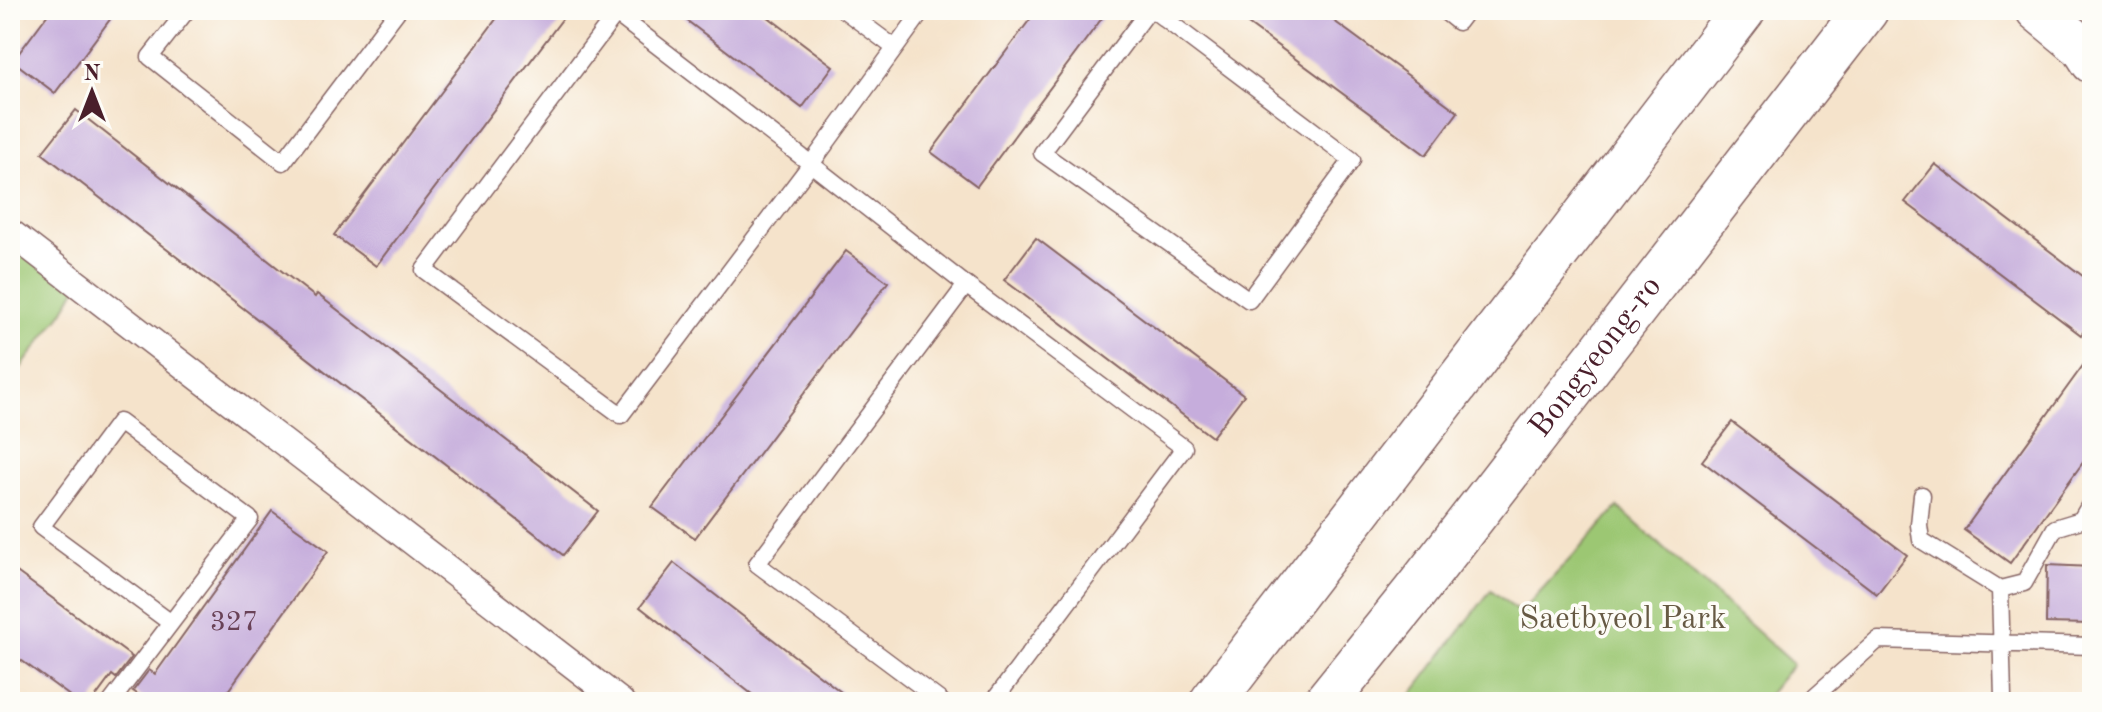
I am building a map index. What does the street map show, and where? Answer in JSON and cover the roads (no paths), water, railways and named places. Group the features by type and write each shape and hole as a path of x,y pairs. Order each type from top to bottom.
{"main road":[{"path":"1212,702 1743,10"},
{"name":"Bongyeong-ro","path":"1326,702 1866,10"}],"street":[{"path":"2037,10 2083,48 2092,61"},
{"path":"10,232 621,702"}],"lane":[{"path":"187,10 150,57 283,162 398,10"},
{"path":"844,10 895,48"},
{"path":"923,10 811,164 621,415 424,270 613,12 811,164 966,285 1184,448 993,702"},
{"path":"1151,10 1352,160 1249,300 1042,153 1151,10"},
{"path":"1443,10 1458,22 1467,10"},
{"path":"942,702 757,564 966,285"},
{"path":"113,702 250,519 119,422 41,527 171,623"},
{"path":"1922,495 1921,540 2000,589 2024,583 2055,528 2081,520 2092,501"},
{"path":"2000,589 2004,644 2003,698"},
{"path":"1808,702 1878,640 2092,646"}],"park label":[{"name":"Saetbyeol Park","path":"1623,620"}]}
